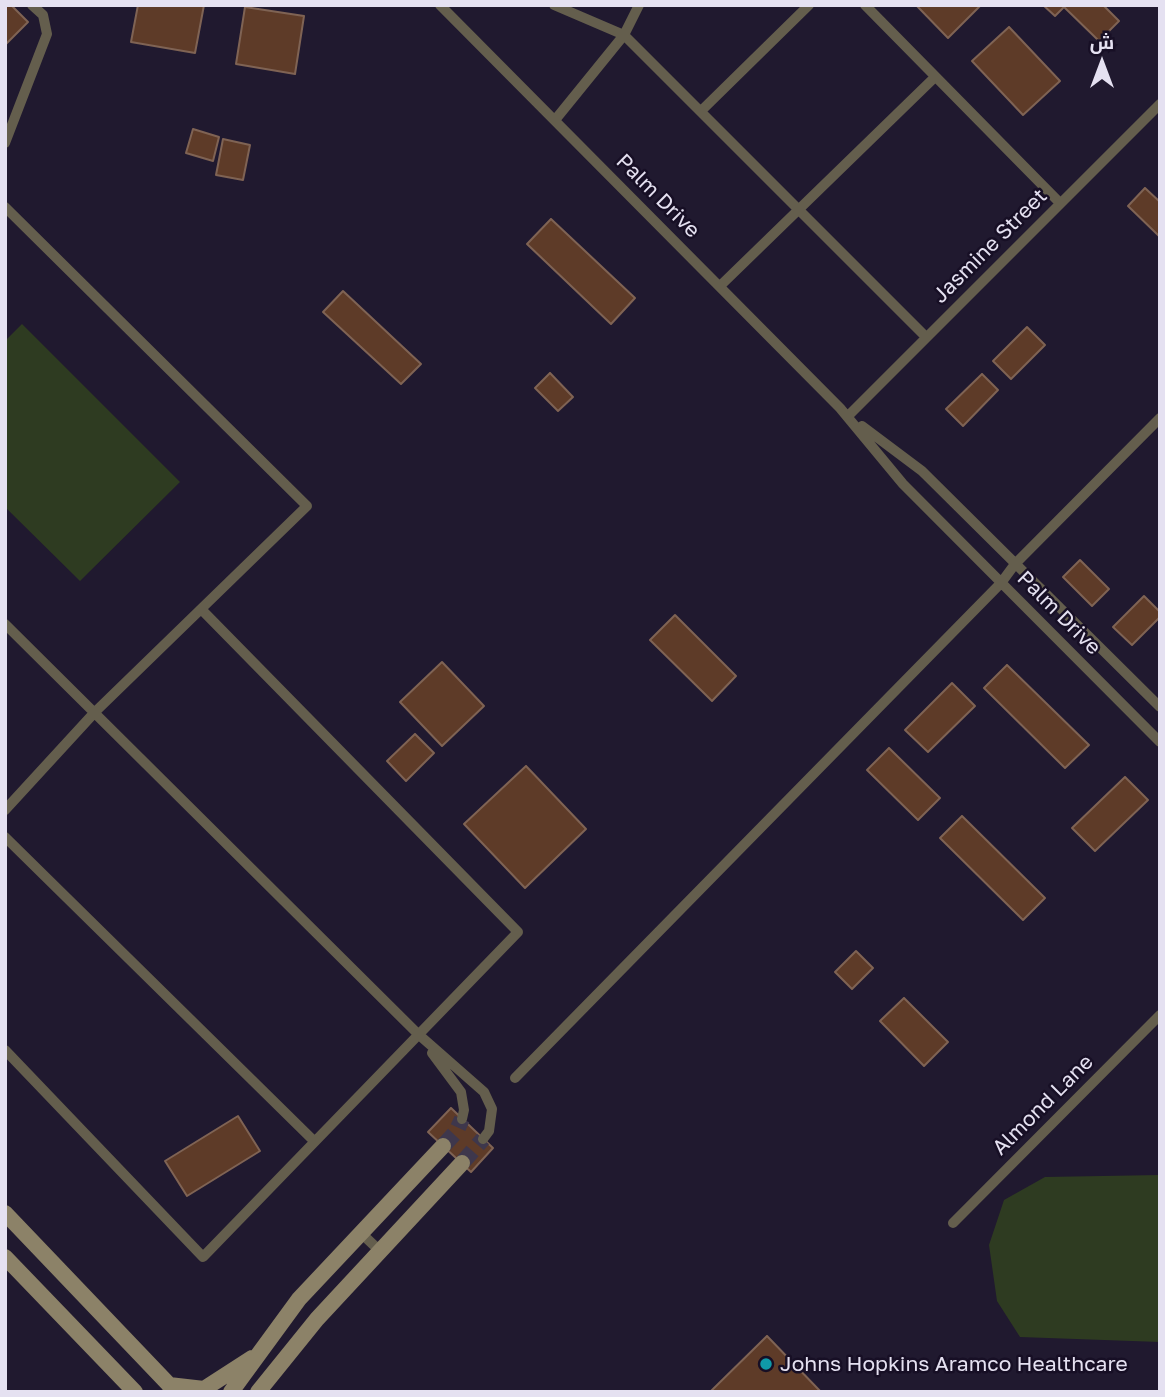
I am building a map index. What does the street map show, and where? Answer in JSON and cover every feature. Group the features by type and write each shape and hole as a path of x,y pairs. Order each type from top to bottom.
{"main road":[{"path":"231,1392 299,1299 443,1146"},
{"path":"258,1392 317,1319 462,1163"},
{"path":"5,1213 173,1388 204,1389 260,1353"},
{"path":"5,1257 135,1392"},
{"path":"106,1362 125,1392"},
{"path":"267,1392 274,1373"}],"street":[{"path":"5,143 47,34 43,15 32,5"},
{"name":"Palm Drive","path":"440,5 848,416 903,484 1160,742"},
{"path":"554,5 624,35 926,337"},
{"path":"555,120 624,35 639,5"},
{"path":"701,111 809,5"},
{"path":"865,5 1059,202"},
{"path":"720,286 935,77"},
{"name":"Jasmine Street","path":"848,416 1059,202 1160,104"},
{"path":"5,207 307,506 94,712 5,810"},
{"name":"Palm Drive","path":"848,416 922,471 1160,707"},
{"path":"515,1078 1160,418"},
{"path":"5,1050 203,1257 518,932 201,609"},
{"path":"5,624 418,1034 484,1092 492,1109 489,1131 483,1139"},
{"path":"5,837 314,1141"},
{"name":"Almond Lane","path":"953,1223 1160,1015"},
{"path":"418,1034 461,1092 464,1110 462,1119"},
{"path":"424,1166 442,1183"},
{"path":"361,1233 380,1251"}],"green space":[{"path":"22,324 180,482 80,581 5,507 5,341"},
{"path":"1160,1175 1160,1342 1020,1337 997,1301 989,1245 1004,1200 1045,1177"}],"building":[{"path":"5,5 11,5 28,22 5,45"},
{"path":"138,5 204,5 195,53 131,42"},
{"path":"916,5 981,5 948,38"},
{"path":"1043,5 1103,5 1119,21 1099,41 1064,7 1055,16"},
{"path":"245,7 304,16 295,74 236,64"},
{"path":"1009,27 1060,81 1023,115 972,61"},
{"path":"193,129 219,137 213,161 186,153"},
{"path":"223,139 250,145 243,180 216,175"},
{"path":"1145,188 1160,202 1160,237 1128,206"},
{"path":"551,219 635,298 611,324 527,244"},
{"path":"343,291 421,364 401,384 323,312"},
{"path":"1027,327 1045,345 1011,379 993,361"},
{"path":"550,373 573,397 558,411 535,388"},
{"path":"982,374 998,390 963,426 946,409"},
{"path":"1080,560 1109,589 1092,606 1063,577"},
{"path":"1144,596 1160,612 1160,617 1132,645 1113,627"},
{"path":"675,615 736,676 712,701 650,640"},
{"path":"442,662 484,706 442,746 400,702"},
{"path":"1007,665 1089,745 1065,768 984,688"},
{"path":"952,683 975,706 928,752 905,730"},
{"path":"415,734 434,753 406,781 387,761"},
{"path":"889,748 940,798 918,820 867,770"},
{"path":"526,766 586,829 525,888 464,824"},
{"path":"1125,777 1148,800 1095,851 1072,828"},
{"path":"962,816 1045,898 1023,920 940,838"},
{"path":"856,951 873,968 852,989 835,972"},
{"path":"904,998 948,1042 924,1066 880,1021"},
{"path":"451,1108 493,1148 471,1172 428,1132"},
{"path":"238,1116 260,1151 187,1196 165,1161"},
{"name":"Johns Hopkins Aramco Healthcare","path":"767,1336 821,1392 710,1392"}],"tunnel":[{"path":"443,1146 456,1132 462,1119"},
{"path":"462,1163 483,1139"}],"place":[{"name":"Johns Hopkins Aramco Healthcare","path":"766,1364"}]}
